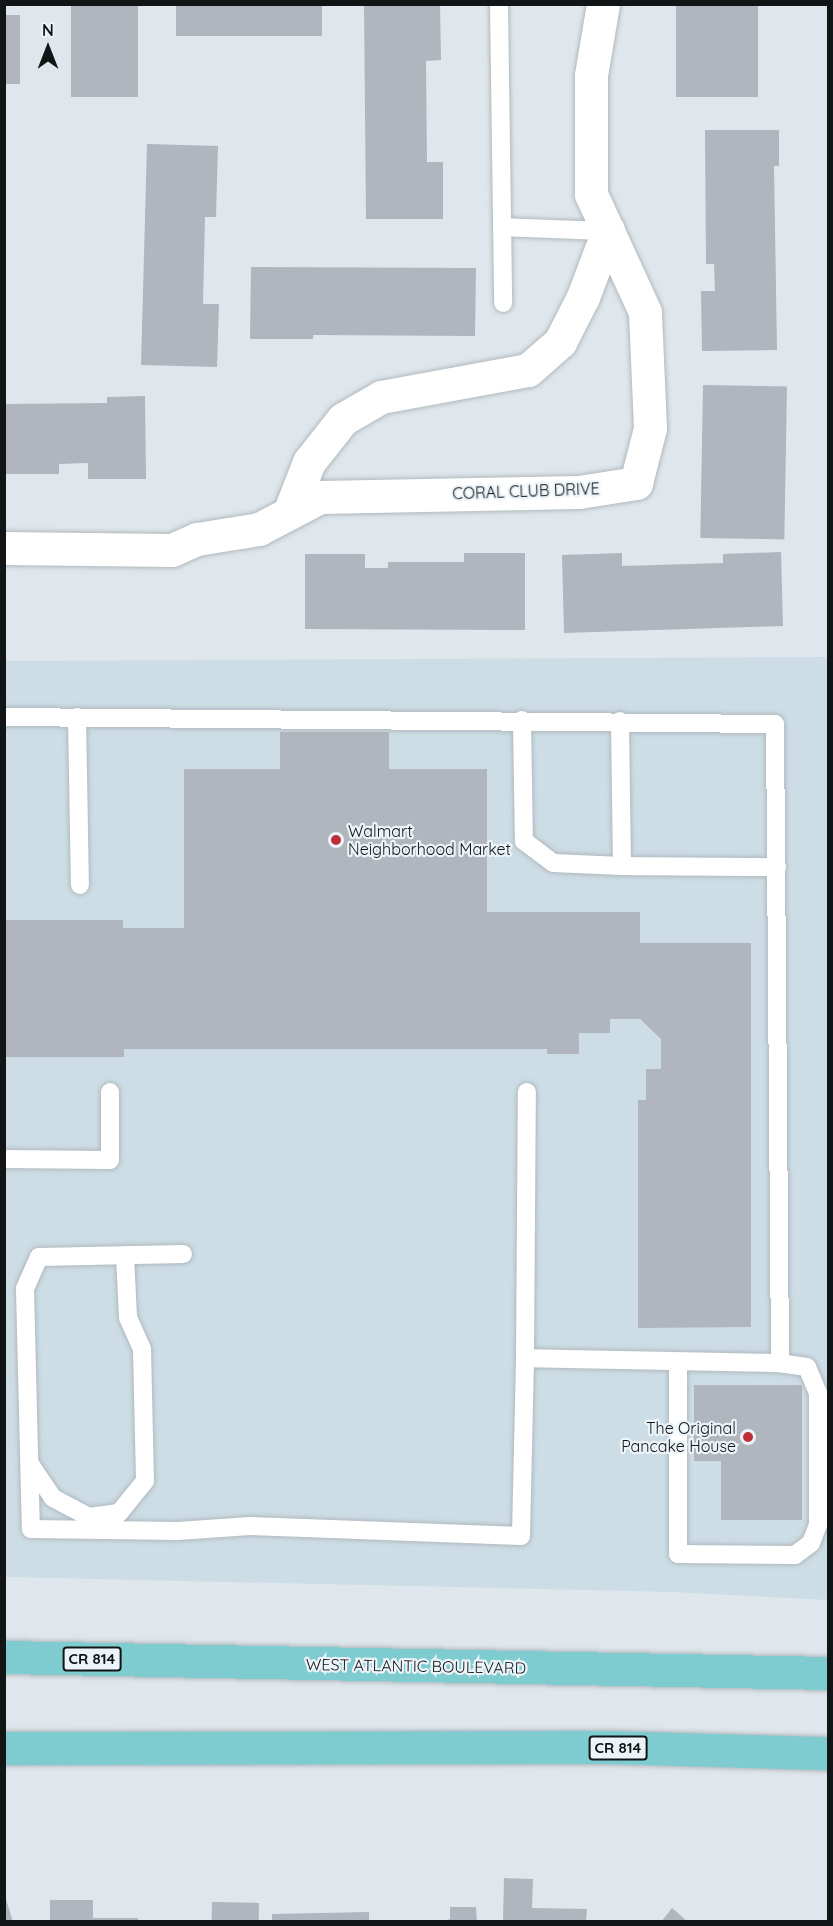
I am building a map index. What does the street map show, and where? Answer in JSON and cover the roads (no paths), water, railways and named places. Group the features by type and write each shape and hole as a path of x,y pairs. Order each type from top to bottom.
{"main road":[{"name":"WEST ATLANTIC BOULEVARD","path":"4,1658 828,1673"},
{"name":"CR 814","path":"4,1748 608,1748 828,1753"}],"street":[{"name":"CORAL CLUB DRIVE","path":"4,548 172,550 197,539 259,529 320,497 579,492 636,483 650,428 645,312 591,194 588,141 591,75 603,4"},
{"path":"289,513 309,462 343,418 381,396 528,370 560,342 583,297 608,231"}],"lane":[{"path":"499,4 503,303"},
{"path":"502,227 608,231"},
{"path":"4,717 775,724 780,1364"},
{"path":"77,717 80,885"},
{"path":"522,720 524,841 553,863 777,867"},
{"path":"620,721 622,866"},
{"path":"4,1159 110,1160 110,1092"},
{"path":"183,1254 39,1257 25,1289 31,1529 178,1531 250,1526 521,1536 527,1092"},
{"path":"29,1463 53,1498 89,1517 119,1513 145,1481 142,1349 128,1317 125,1255"},
{"path":"525,1358 780,1364 807,1367 818,1393 818,1525 811,1542 795,1555 678,1554 678,1362"}],"place":[{"name":"Walmart Neighborhood Market","path":"336,840"},
{"name":"The Original Pancake House","path":"748,1437"}]}
